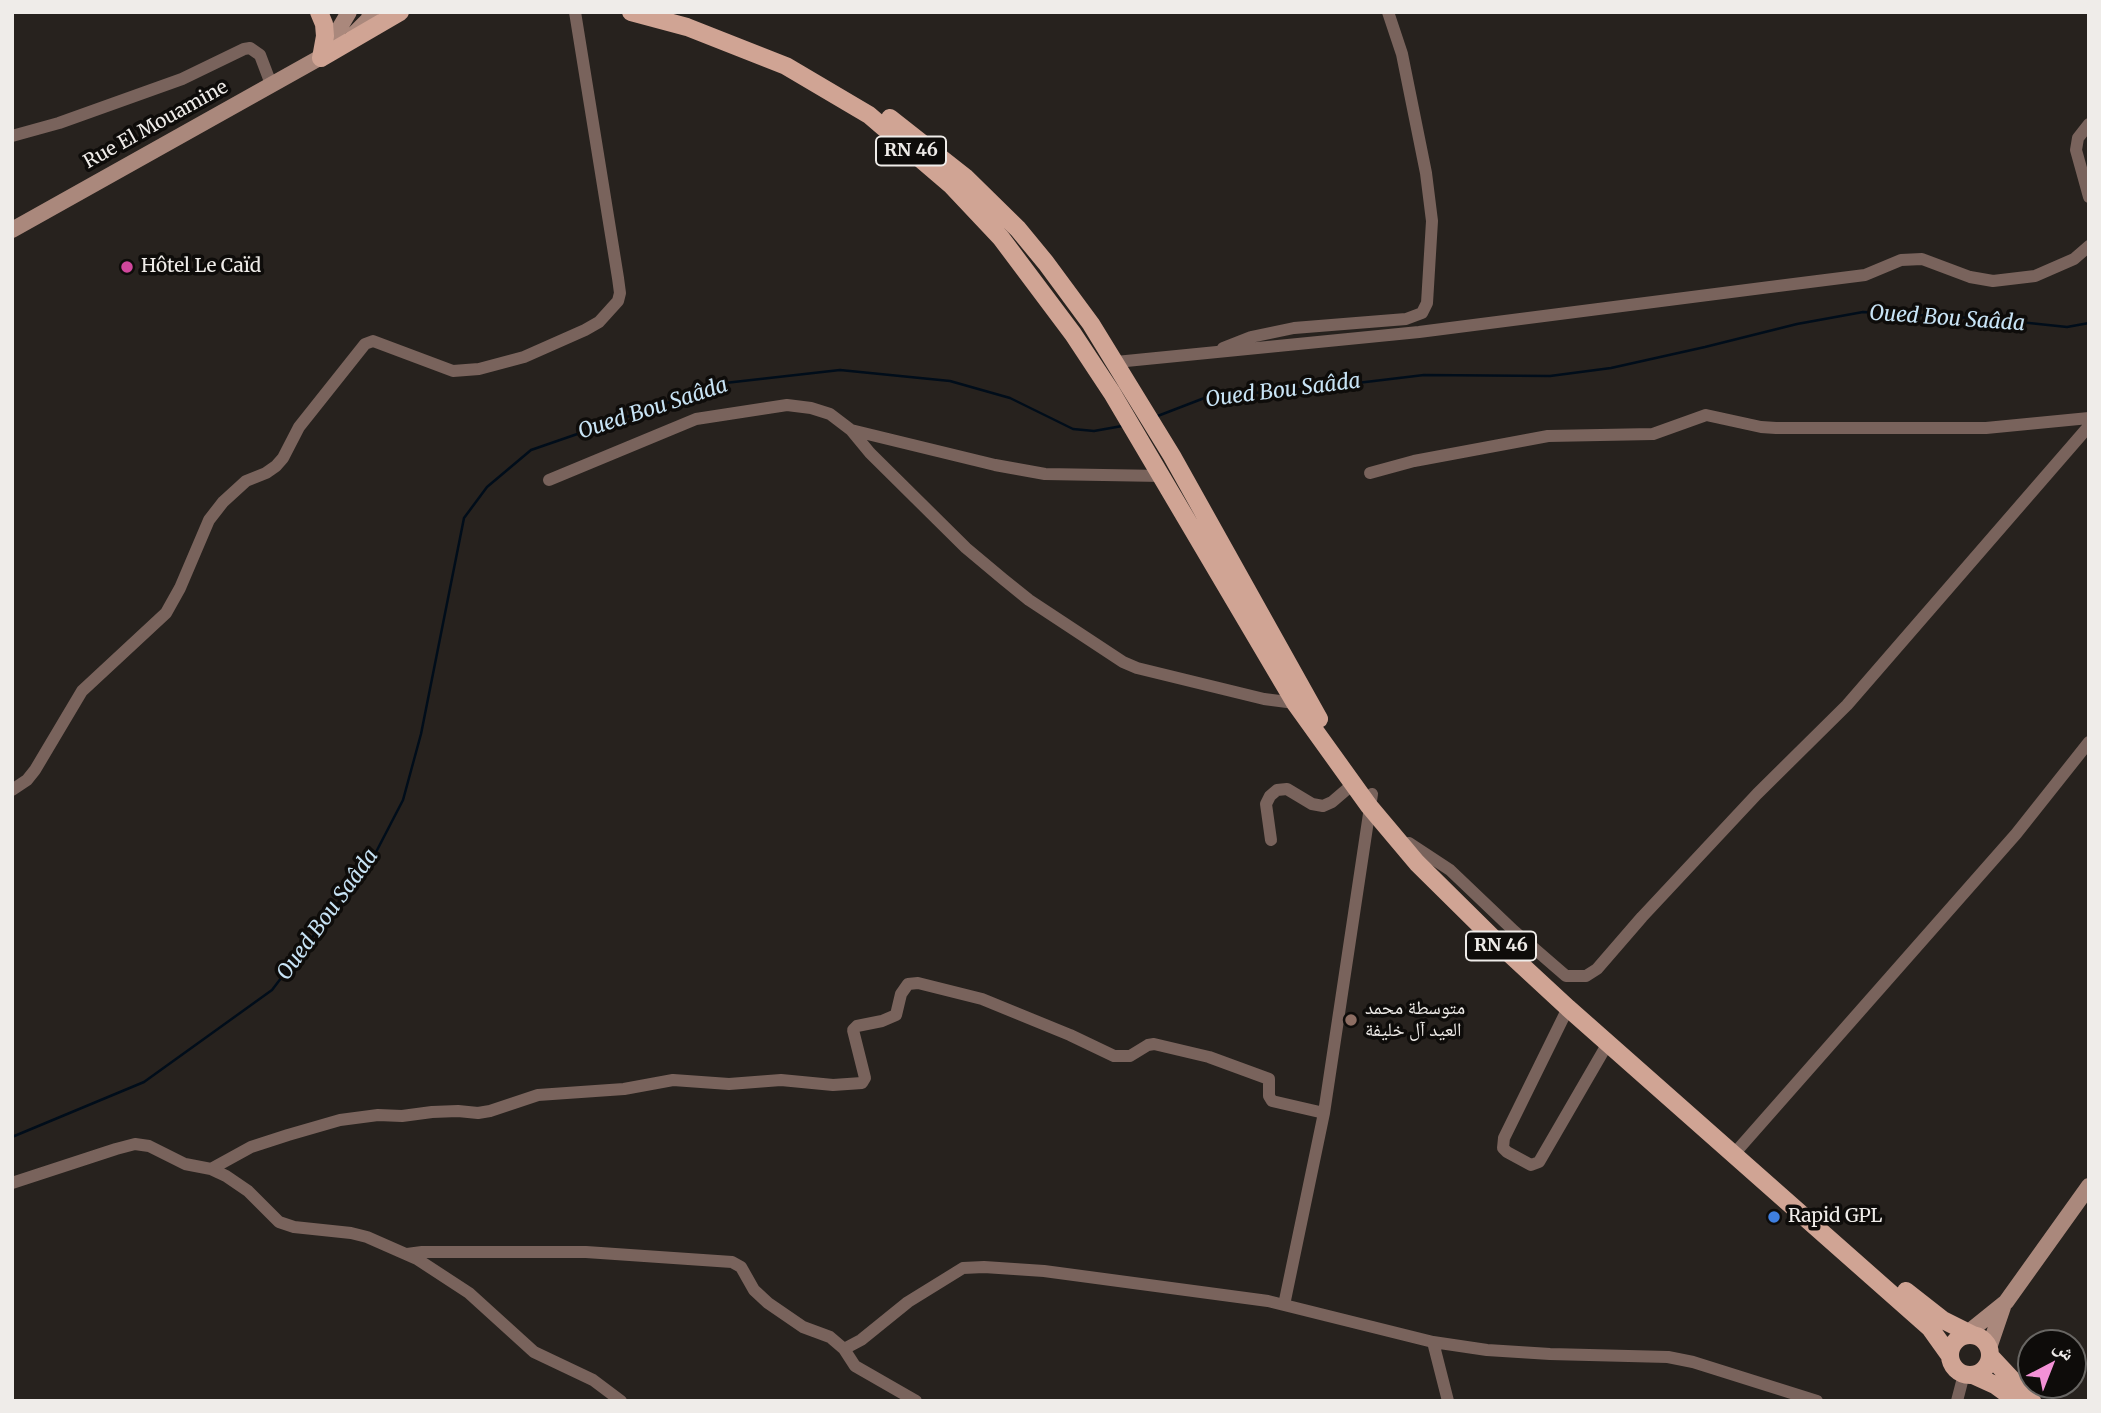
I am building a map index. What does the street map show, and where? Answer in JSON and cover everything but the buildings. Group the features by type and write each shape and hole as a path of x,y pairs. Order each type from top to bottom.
{"main road":[{"path":"319,12 325,36 321,58"},
{"path":"321,58 349,12"},
{"name":"Rue El Mouamine","path":"12,230 321,58 361,29 371,12"},
{"path":"321,58 400,12"},
{"name":"RN 46","path":"631,12 687,27 786,66 869,115 951,186 1001,238 1037,284 1112,393 1295,703 1353,784 1462,897 1568,998 1924,1322 1940,1338 1950,1356"},
{"name":"RN 46","path":"677,12 794,57 872,104 965,177 1018,229 1061,283 1120,369 1172,456 1315,713 1370,800 1417,863 1608,1043 1921,1304 1969,1334"},
{"path":"2017,1401 1994,1385 1954,1367 1950,1356 1952,1345 2006,1302 2089,1186"},
{"path":"1968,1374 1985,1368 2006,1302"},
{"path":"1969,1334 1980,1337 1989,1352 2032,1401"}],"street":[{"path":"12,790 27,780 35,770 82,691 166,613 180,588 209,520 223,502 246,481 266,473 283,458 299,426 365,344 373,341 453,371 479,369 524,357 585,330 599,322 618,301 618,278 575,12"},
{"path":"1207,354 1251,337 1294,328 1406,319 1422,313 1427,303 1432,221 1426,173 1402,54 1388,12"},
{"path":"12,136 182,79 244,49 250,48 260,55 271,84"},
{"path":"2089,124 2078,138 2076,150 2089,197"},
{"path":"1120,369 1207,354 1419,332 1866,275 1901,260 1922,259 1970,277 1993,281 2035,276 2074,259 2089,246"},
{"path":"550,480 696,419 787,405 811,408 830,414 851,430 870,453 966,548 1029,600 1123,662 1137,668 1264,699 1295,703"},
{"path":"1370,473 1414,461 1548,436 1653,434 1706,415 1776,428 1986,428 2089,418"},
{"path":"1409,842 1450,870 1566,976 1586,976 1597,969 1757,794 1847,705 2089,426"},
{"path":"851,430 1045,474 1162,476"},
{"path":"1737,1151 2016,834 2089,742"},
{"path":"1271,839 1266,804 1277,790 1287,789 1319,806 1329,804 1353,784"},
{"path":"1284,1305 1324,1113 1370,800"},
{"path":"211,1169 251,1147 340,1120 445,1111 478,1113 538,1095 624,1089 673,1080 729,1084 781,1080 833,1086 862,1083 865,1080 853,1030 896,1014 904,988 908,984 918,983 982,999 1114,1056 1130,1056 1154,1044 1209,1057 1269,1079 1269,1096 1272,1101 1324,1113"},
{"path":"1568,1008 1504,1138 1505,1150 1531,1165 1539,1162 1608,1043"},
{"path":"12,1183 116,1149 135,1144 149,1146 185,1164 211,1169 226,1176 248,1191 279,1222 294,1227 351,1233 379,1241 407,1254 468,1293 534,1352 593,1380 621,1401"},
{"path":"407,1254 586,1252 732,1262 741,1267 754,1290 768,1303 803,1327 830,1337 844,1349 855,1366 916,1401"},
{"path":"844,1349 861,1340 908,1302 963,1268 984,1267 1044,1271 1284,1305 1433,1342 1512,1352 1668,1357 1703,1365 1817,1401"},
{"path":"1433,1342 1448,1401"},
{"path":"1957,1401 1968,1374"}],"waterway":[{"name":"Oued Bou Saâda","path":"1155,417 1207,397 1424,375 1550,376 1611,368 1797,324 1863,312 1991,319 2067,327 2089,323"},
{"name":"Oued Bou Saâda","path":"12,1137 144,1082 272,990 374,856 403,800 421,734 464,518 487,487 531,450 725,383 840,370 950,381 1010,398 1073,429 1094,431 1122,426"}],"place":[{"name":"Hôtel Le Caïd","path":"127,267"},
{"name":"متوسطة محمد العيد آل خليفة","path":"1351,1020"},
{"name":"Rapid GPL","path":"1774,1217"}]}
